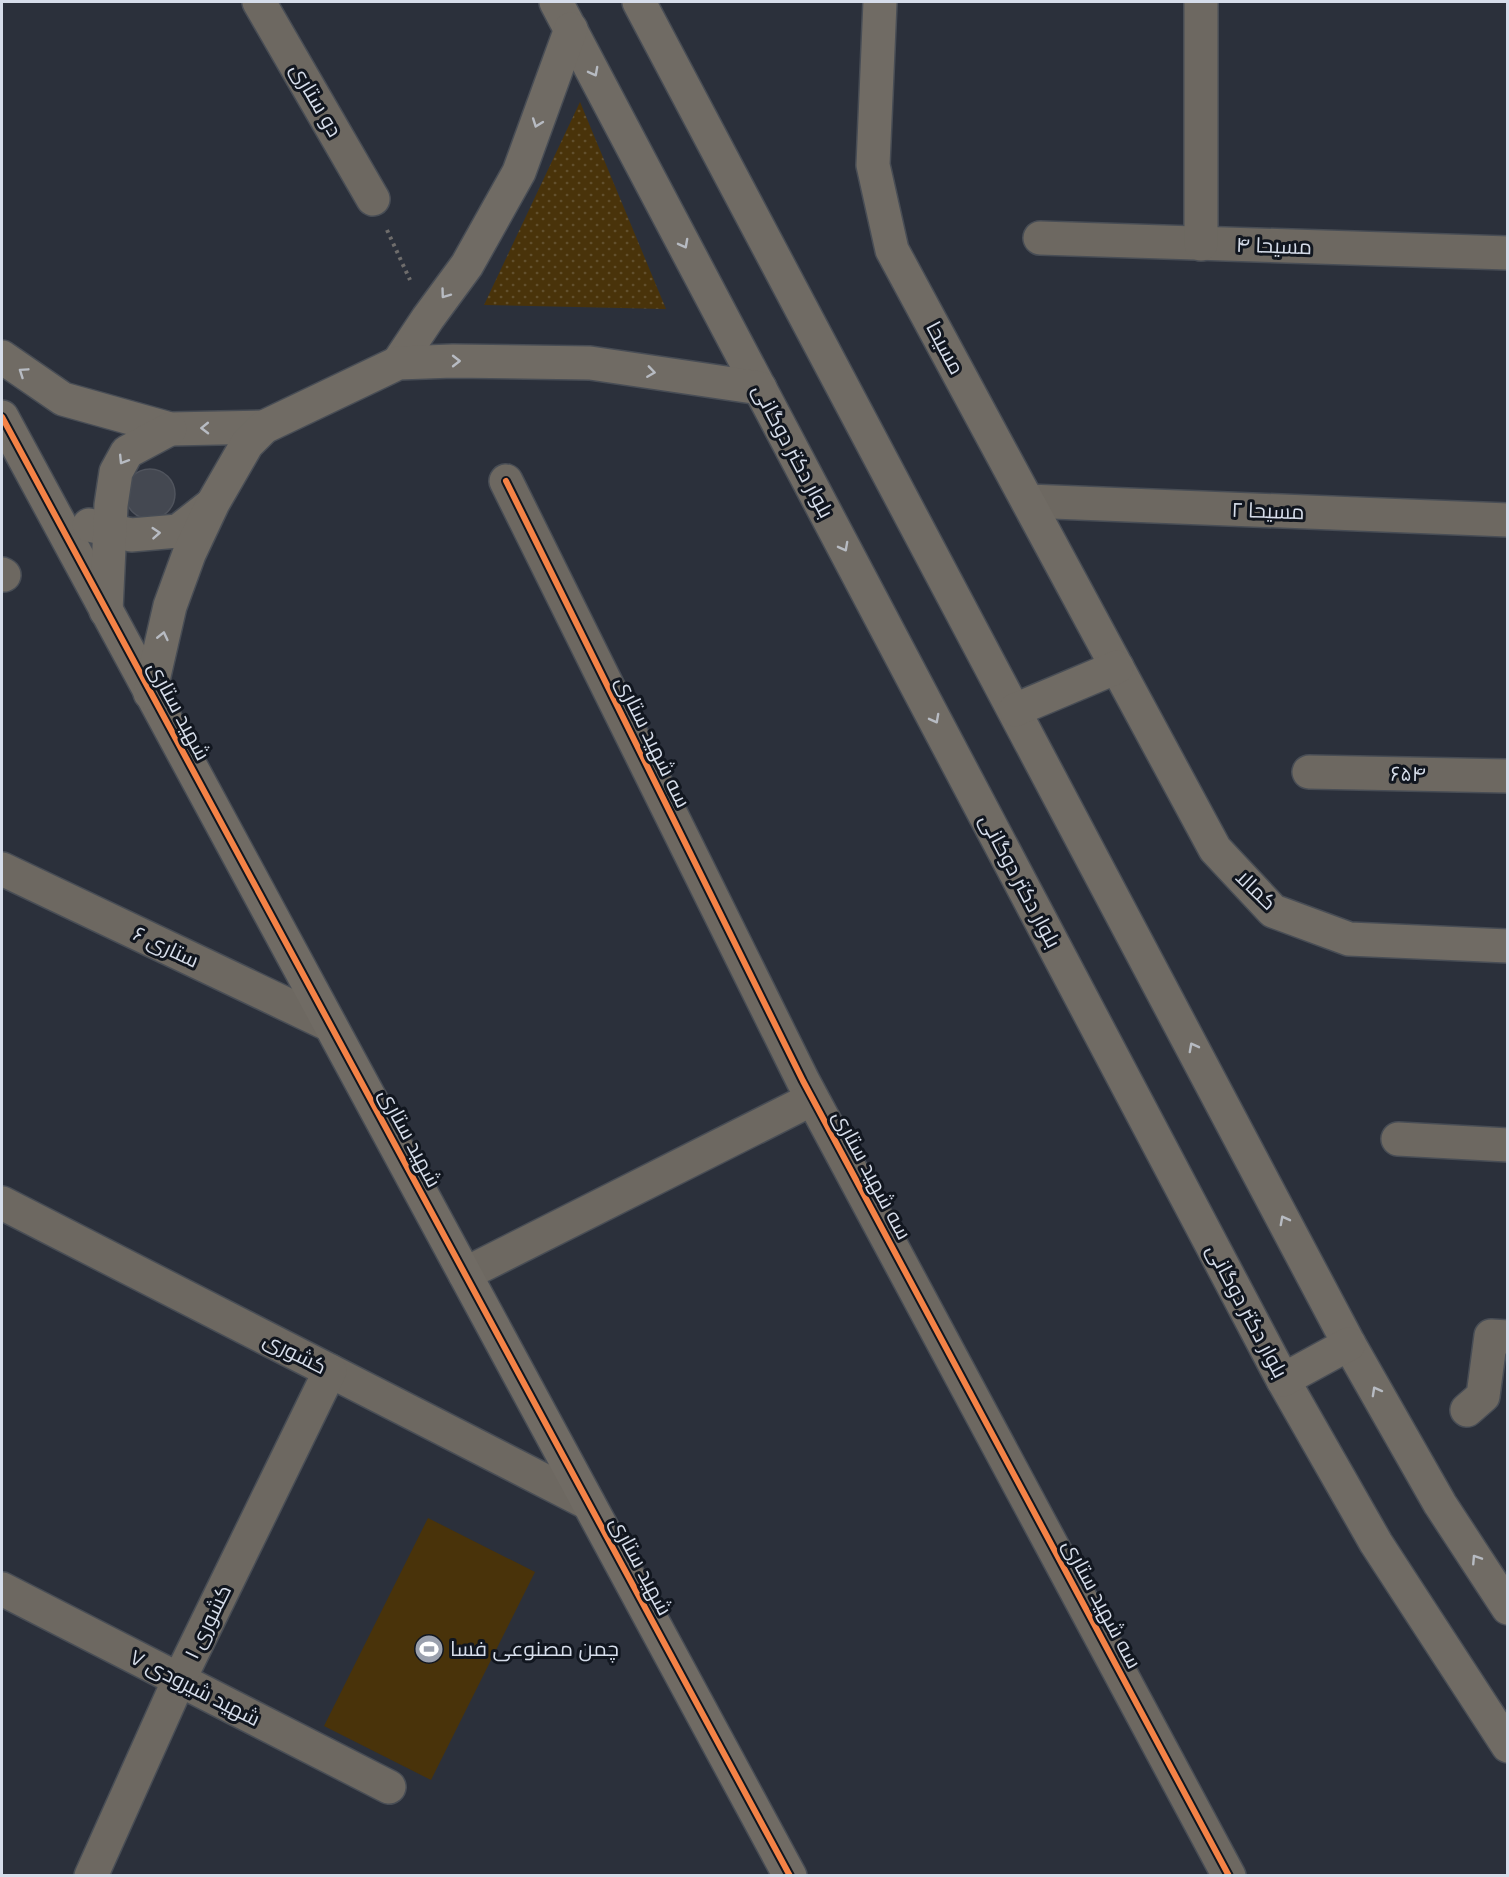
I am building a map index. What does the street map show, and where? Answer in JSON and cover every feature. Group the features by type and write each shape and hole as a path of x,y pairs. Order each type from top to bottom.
{"street":[{"name":"دو ستاری","path":"260,2 373,199"},
{"path":"639,2 1349,1344 1440,1504 1508,1608"},
{"name":"مسیحا","path":"880,2 873,165 892,250 1117,667"},
{"path":"1201,2 1201,243"},
{"path":"398,363 467,265 519,172 564,15"},
{"name":"بلوار دکتر دوگانی","path":"564,15 1283,1380 1376,1543 1508,1746"},
{"name":"مسيحا ۴","path":"1040,238 1508,253"},
{"path":"2,357 63,399 170,429 264,427"},
{"path":"150,693 170,606 189,554 213,503 247,444 264,427 398,363 453,361 590,363 760,388"},
{"name":"شهید ستاری","path":"2,417 790,1875"},
{"path":"106,611 109,530 116,472 128,452 170,429"},
{"name":"سه شهید ستاری","path":"506,481 812,1099 1228,1875"},
{"path":"45,497 82,524 131,535 178,531 213,503"},
{"name":"مسيحا ۲","path":"1028,501 1508,520"},
{"path":"1015,710 1117,667"},
{"name":"کمالا","path":"1117,667 1215,849 1273,911 1349,939 1508,946"},
{"name":"۶۵۴","path":"1309,772 1508,776"},
{"name":"ستاری ۶","path":"2,869 330,1025"},
{"name":"سه شهید ستاری","path":"465,1274 812,1099"},
{"path":"1398,1139 1508,1145"},
{"name":"کشوری","path":"2,1203 588,1503"},
{"path":"1467,1410 1483,1396 1491,1336 1508,1337"},
{"path":"1283,1380 1349,1344"},
{"name":"کشوری ۱","path":"91,1875 179,1680 330,1371"},
{"name":"شهید شیرودی ۷","path":"2,1589 389,1787"}],"path":[{"path":"373,199 428,318"}],"shaded area":[{"path":"580,102 666,309 484,305"},
{"name":"چمن مصنوعی فسا","path":"428,1518 535,1572 431,1780 324,1726"}],"building":[{"path":"150,469 168,476 175,494 168,512 150,519 132,512 125,494 132,476"}],"cycle path":[{"path":"2,417 790,1876"},
{"path":"506,481 803,1081 1229,1876"}],"place":[{"name":"چمن مصنوعی فسا","path":"429,1649"}]}
